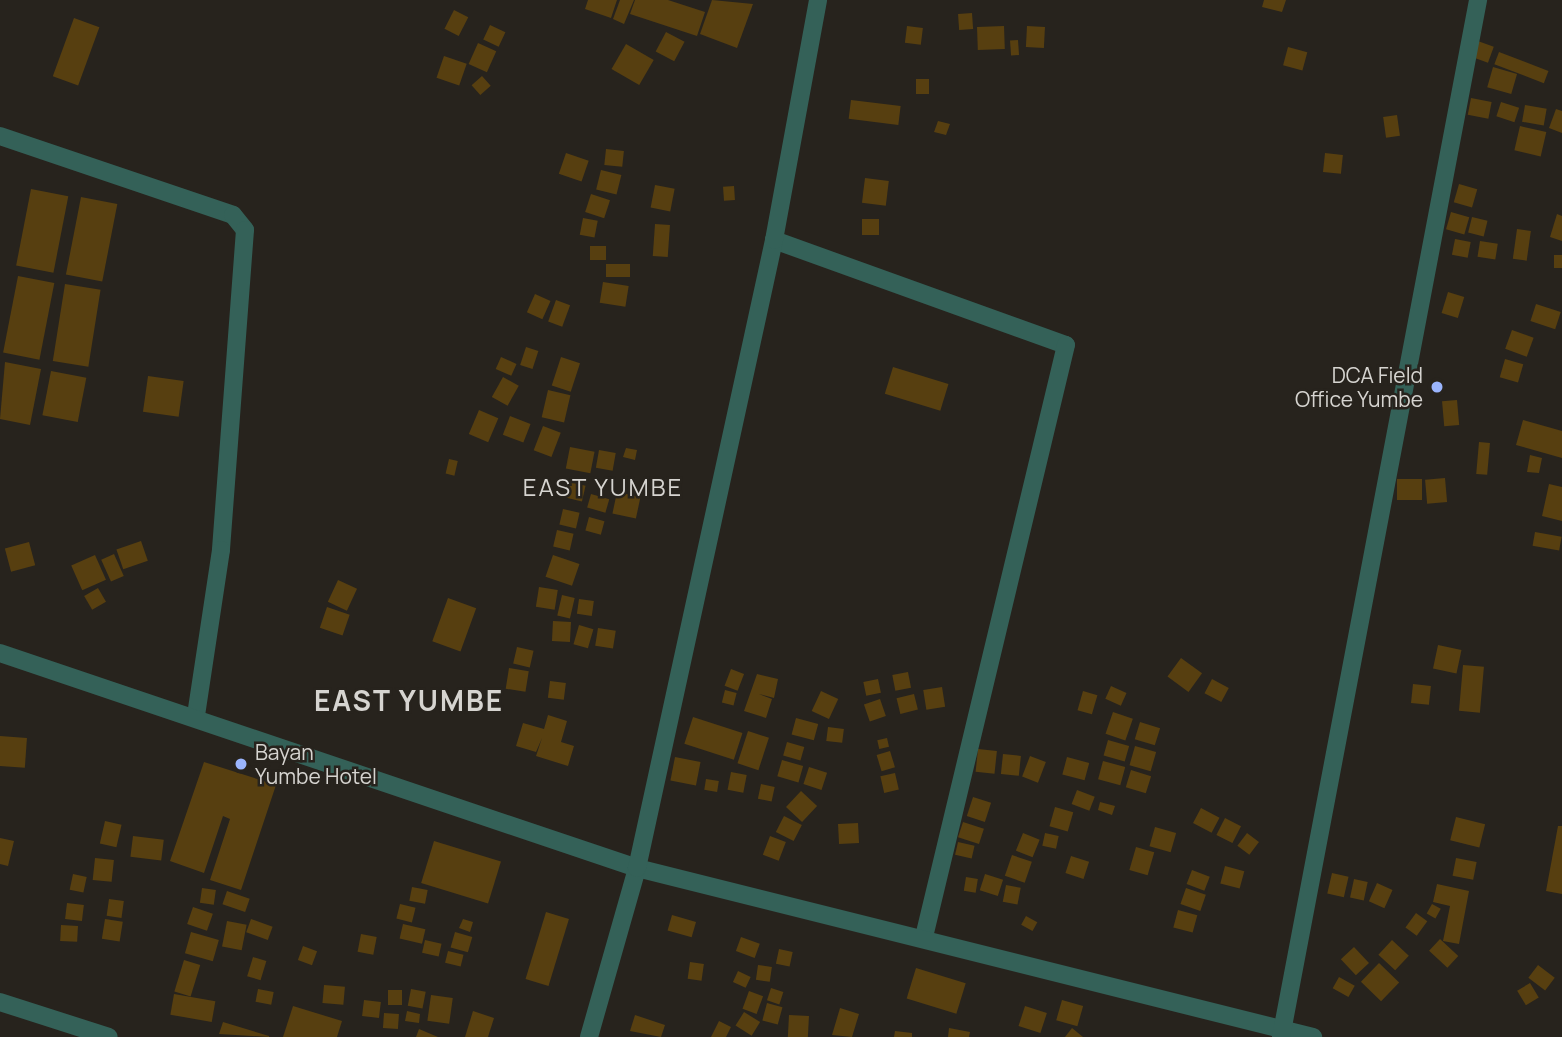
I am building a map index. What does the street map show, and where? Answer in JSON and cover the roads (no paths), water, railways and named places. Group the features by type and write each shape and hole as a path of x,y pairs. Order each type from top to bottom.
{"street":[{"path":"589,1037 637,868 774,240 818,0"},
{"path":"1281,1035 1478,0"},
{"path":"0,136 222,210 245,230 221,550 196,716"},
{"path":"774,240 1066,345 924,937"},
{"path":"0,653 196,716 637,868 924,937 1281,1035 1313,1037"},
{"path":"0,1002 109,1037"}],"place":[{"name":"DCA Field Office Yumbe","path":"1437,387"},
{"name":"Bayan Yumbe Hotel","path":"241,764"}],"district":[{"name":"EAST YUMBE","path":"603,487"},
{"name":"EAST YUMBE","path":"409,700"}]}
